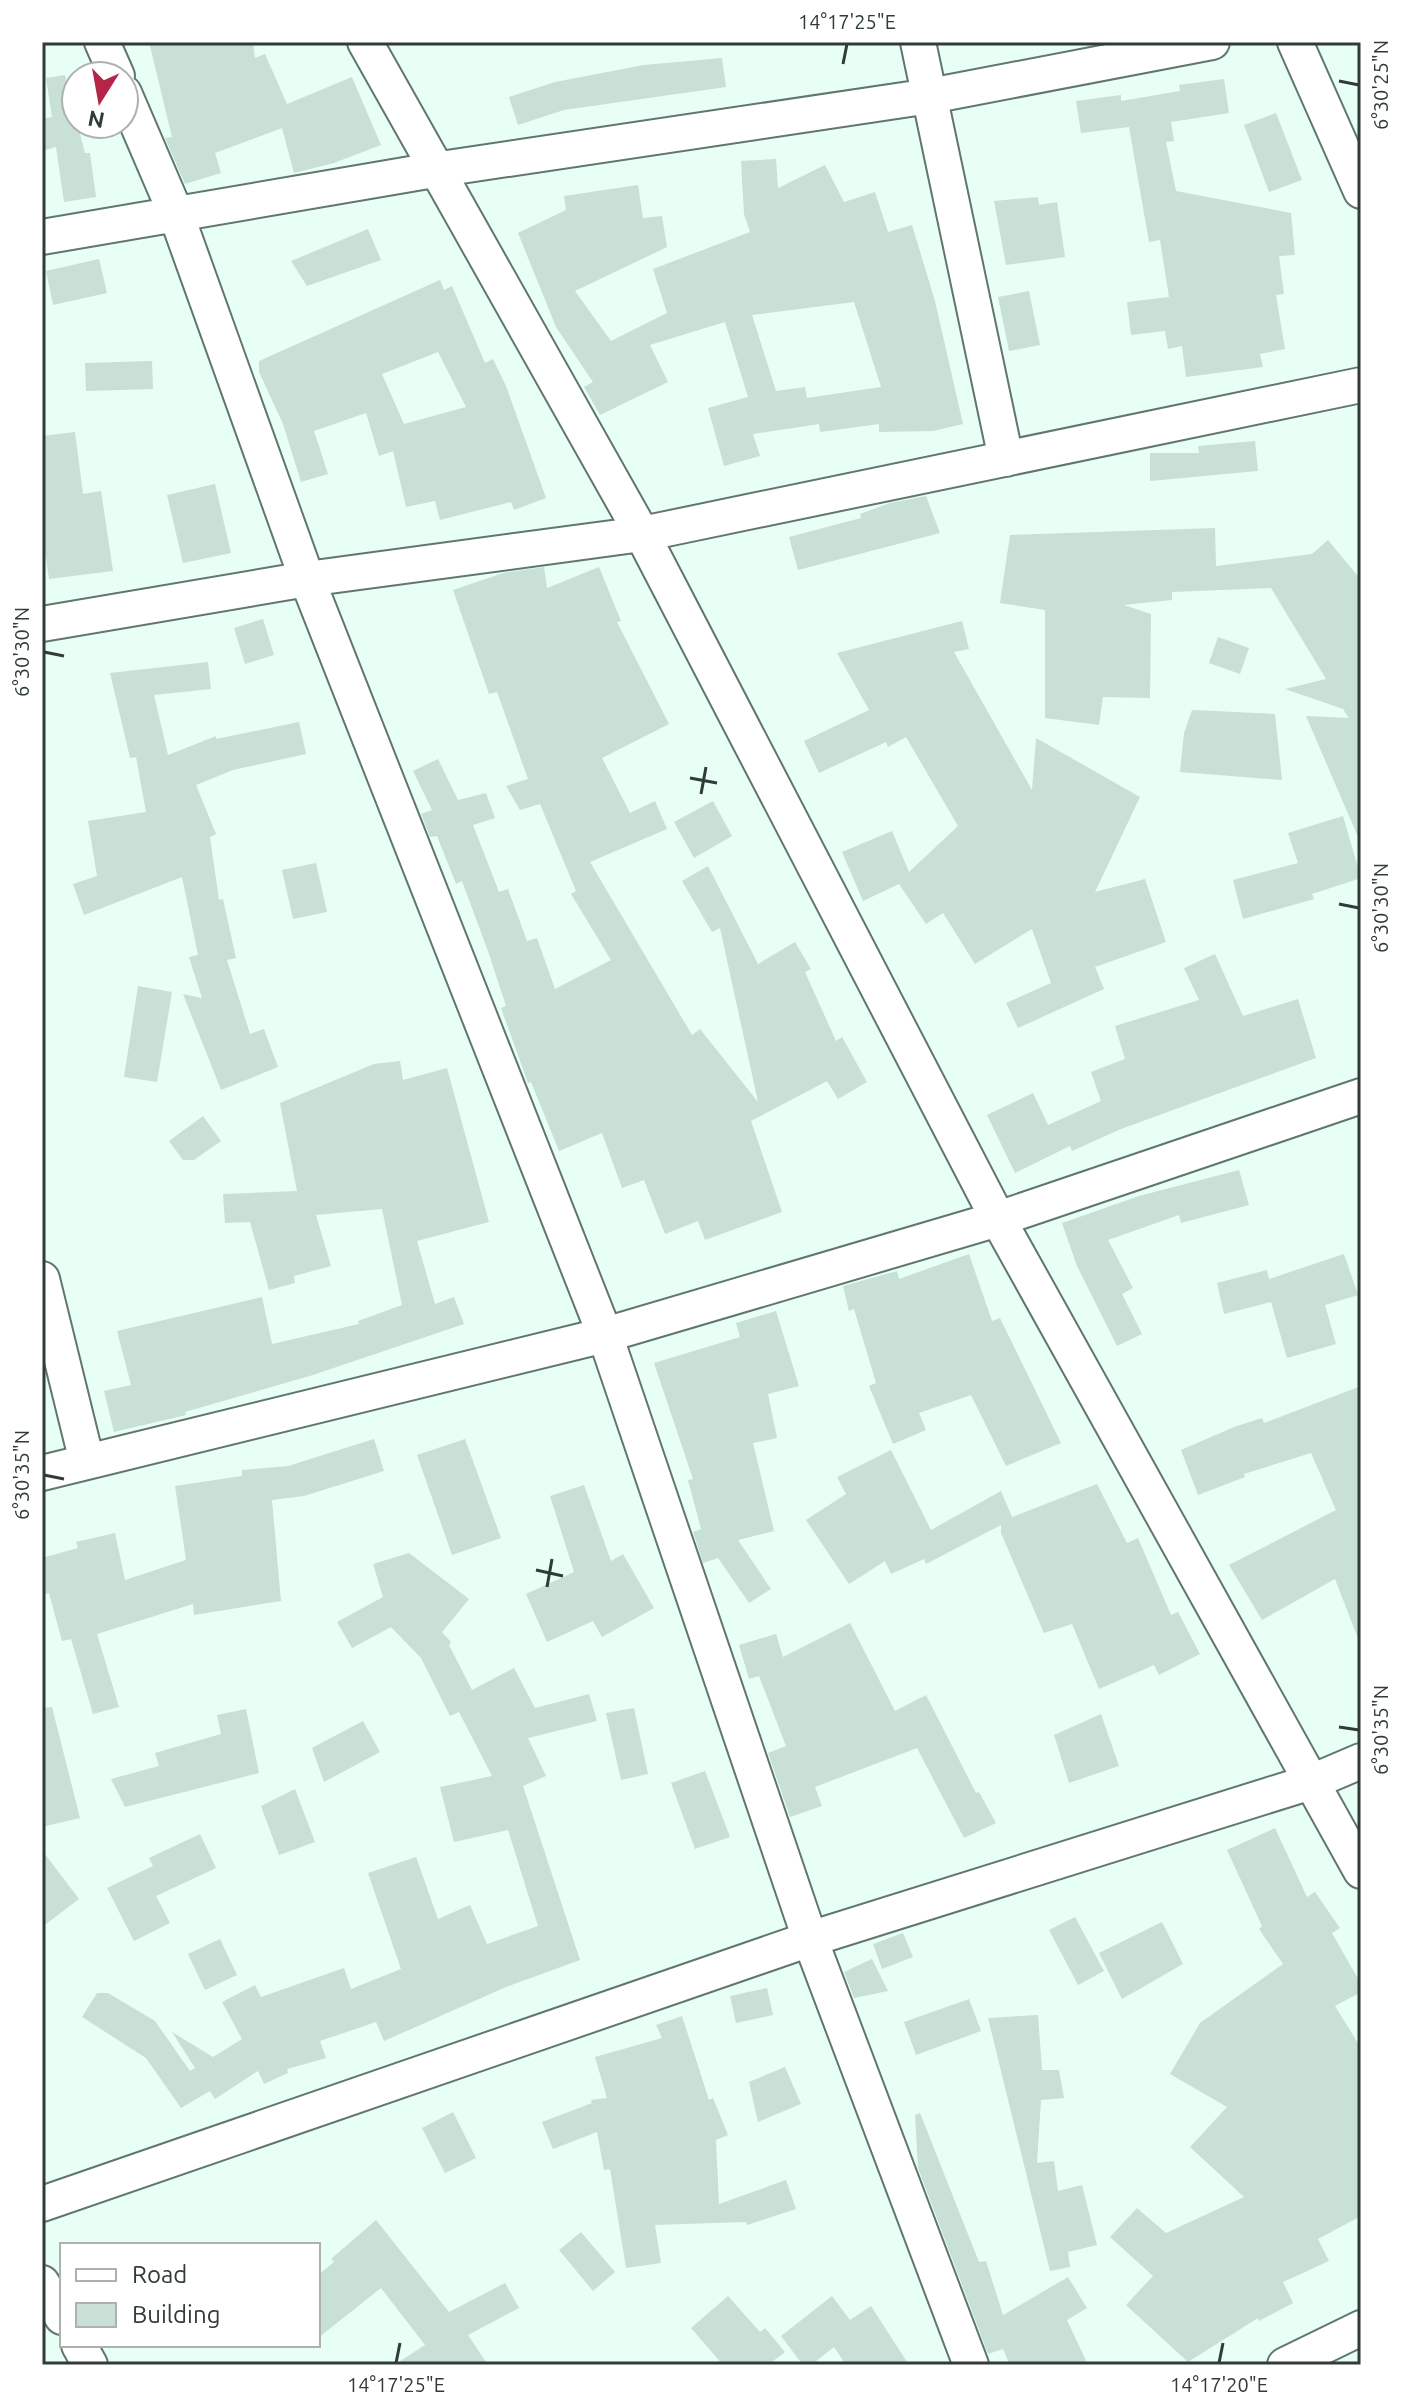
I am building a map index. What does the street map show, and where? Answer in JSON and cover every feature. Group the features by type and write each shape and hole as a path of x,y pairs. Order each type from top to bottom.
{"street":[{"path":"365,42 434,170 642,534 998,1219 1314,1781 1361,1871"},
{"path":"918,42 1006,459"},
{"path":"42,237 434,170 930,96 1212,42"},
{"path":"1295,42 1361,191"},
{"path":"140,130 176,214 307,579 605,1335 810,1939 971,2365"},
{"path":"42,624 307,579 642,534 1361,385"},
{"path":"42,1473 605,1335 998,1219 1361,1096"},
{"path":"42,1279 87,1462"},
{"path":"42,2204 810,1939 1314,1781 1361,1761"},
{"path":"42,2283 60,2314"},
{"path":"1285,2365 1361,2328"},
{"path":"80,2347 90,2365"}],"building":[{"path":"149,42 253,42 255,58 265,54 287,104 352,77 381,145 334,163 294,173 282,128 215,153 221,173 185,184 165,138 172,137"},
{"path":"722,58 726,87 564,110 518,125 509,97 555,82 644,65"},
{"path":"60,76 60,140 82,140 85,153 90,153 96,197 64,202 56,147 42,151 42,119 52,117 46,78"},
{"path":"1224,79 1229,113 1171,122 1174,141 1166,142 1176,191 1291,213 1295,255 1279,256 1284,294 1276,295 1285,349 1260,354 1263,367 1186,377 1182,346 1168,349 1165,331 1131,335 1127,302 1169,297 1160,240 1149,242 1129,127 1081,133 1076,101 1121,95 1121,101 1180,91 1179,85"},
{"path":"1276,113 1302,180 1269,192 1244,125"},
{"path":"776,159 778,188 825,165 844,202 875,192 888,232 912,225 935,301 963,424 933,431 879,432 879,424 820,432 819,424 753,434 760,456 724,466 708,408 748,397 725,322 650,345 668,382 600,415 584,387 593,382 556,327 518,233 566,210 564,196 638,185 643,218 662,216 667,247 575,291 611,341 667,313 653,269 750,232 744,214 741,161","holes":["854,302 881,387 807,398 805,387 776,391 752,315"]},
{"path":"1038,197 1039,205 1057,202 1065,257 1006,265 994,201"},
{"path":"368,229 381,260 307,286 291,261"},
{"path":"99,259 107,293 53,305 46,271"},
{"path":"440,280 444,290 452,286 485,363 493,359 506,386 546,498 514,510 511,502 440,520 435,501 406,507 393,451 379,456 366,413 314,431 328,474 301,482 283,424 259,372 259,361","holes":["438,352 466,407 404,424 382,374"]},
{"path":"1029,291 1040,345 1009,351 998,297"},
{"path":"152,361 153,389 86,391 85,363"},
{"path":"75,432 83,494 101,491 113,571 49,579 42,530 42,436"},
{"path":"1255,441 1258,471 1150,481 1150,453 1199,453 1198,446"},
{"path":"215,484 231,553 183,563 167,495"},
{"path":"926,496 940,533 798,570 789,537 861,518 860,514 890,503"},
{"path":"1215,528 1216,566 1312,554 1328,540 1361,580 1361,844 1306,716 1349,718 1343,709 1285,689 1326,679 1271,588 1172,592 1172,600 1124,605 1151,614 1150,698 1103,697 1099,725 1045,718 1045,610 1000,603 1010,535"},
{"path":"544,567 547,588 599,567 621,621 617,622 669,724 602,758 630,813 655,801 667,829 590,862 692,1035 700,1029 758,1102 720,928 712,932 682,881 708,866 758,964 795,942 811,969 805,972 836,1041 842,1037 867,1082 838,1099 827,1081 751,1121 782,1212 705,1240 698,1221 665,1234 644,1180 622,1188 602,1133 559,1151 531,1082 528,1083 501,1008 506,1006 462,881 456,884 437,836 430,837 421,814 432,810 413,771 438,759 458,800 486,793 495,818 473,825 499,892 508,889 527,941 537,938 555,989 611,960 571,894 576,891 540,804 520,810 506,786 528,779 497,692 489,694 453,590 503,573"},
{"path":"263,619 274,655 245,664 234,628"},
{"path":"962,621 969,649 954,652 1032,790 1036,738 1140,797 1095,892 1145,879 1166,942 1095,967 1104,989 1018,1028 1006,1003 1051,983 1032,929 975,964 943,913 926,924 899,884 863,901 842,852 892,831 909,872 958,826 906,737 888,747 886,742 819,773 804,741 869,710 837,653"},
{"path":"1218,637 1249,648 1240,674 1209,663"},
{"path":"208,662 211,689 154,695 168,755 216,736 216,739 299,722 306,754 233,770 196,785 216,834 210,837 219,900 223,899 236,958 227,960 250,1034 264,1029 278,1067 221,1090 183,994 202,998 189,957 198,955 182,877 84,915 73,884 97,876 88,821 146,812 136,757 130,758 110,673"},
{"path":"1192,710 1275,714 1282,780 1180,772 1184,733"},
{"path":"713,801 732,836 694,858 674,822"},
{"path":"1343,816 1361,878 1312,894 1314,899 1243,919 1233,880 1298,863 1288,833"},
{"path":"316,863 327,912 293,919 282,870"},
{"path":"1215,954 1243,1016 1298,999 1316,1058 1121,1129 1072,1151 1070,1146 1015,1173 987,1115 1033,1093 1048,1125 1101,1101 1091,1072 1125,1059 1115,1026 1199,1000 1184,968"},
{"path":"138,986 172,992 157,1082 124,1077"},
{"path":"400,1061 403,1080 447,1068 489,1222 417,1241 435,1304 454,1297 464,1324 313,1375 185,1412 186,1415 114,1432 104,1391 131,1385 117,1331 262,1297 272,1344 359,1324 358,1321 402,1305 382,1209 316,1215 331,1266 294,1276 295,1283 269,1290 250,1222 225,1223 223,1194 297,1191 280,1103 374,1064"},
{"path":"203,1116 221,1141 194,1160 183,1160 169,1141"},
{"path":"1239,1170 1249,1205 1181,1223 1179,1215 1108,1240 1133,1288 1122,1294 1142,1334 1117,1346 1077,1266 1062,1223 1139,1196"},
{"path":"969,1254 992,1321 1000,1318 1061,1443 1006,1466 971,1395 919,1413 926,1430 893,1444 869,1386 876,1383 854,1309 849,1311 843,1286 897,1271 899,1279"},
{"path":"1344,1254 1358,1295 1325,1305 1336,1344 1287,1358 1271,1302 1224,1314 1217,1283 1267,1270 1269,1279"},
{"path":"776,1311 799,1386 768,1394 777,1438 753,1443 774,1531 738,1540 771,1589 749,1603 718,1558 703,1563 693,1532 701,1529 688,1480 693,1479 654,1363 740,1337 736,1323"},
{"path":"1361,1386 1359,1641 1335,1579 1262,1620 1229,1565 1336,1510 1311,1453 1244,1474 1245,1477 1198,1495 1181,1450 1234,1427 1262,1418 1264,1423"},
{"path":"374,1439 384,1471 304,1496 272,1500 281,1601 194,1615 193,1604 97,1634 119,1707 93,1714 71,1639 62,1641 49,1593 42,1595 42,1558 78,1548 76,1542 115,1533 125,1580 186,1560 175,1486 242,1476 242,1470 288,1466"},
{"path":"465,1439 501,1538 452,1555 417,1455"},
{"path":"891,1450 931,1530 1001,1491 1012,1517 1097,1484 1127,1543 1138,1538 1171,1615 1178,1612 1200,1654 1159,1675 1154,1665 1099,1689 1072,1624 1044,1633 1001,1533 1001,1525 926,1564 924,1559 891,1574 885,1561 849,1584 806,1520 846,1494 837,1477"},
{"path":"584,1485 611,1561 623,1554 654,1608 602,1637 593,1621 547,1642 526,1594 574,1572 550,1496"},
{"path":"409,1553 469,1599 442,1632 451,1642 449,1645 472,1690 514,1668 535,1708 589,1694 597,1721 528,1738 546,1776 523,1786 580,1960 506,1987 384,2041 376,2022 320,2041 326,2058 287,2069 288,2073 264,2084 258,2071 215,2099 210,2091 181,2108 146,2058 82,2017 97,1993 108,1993 155,2021 190,2071 195,2068 172,2032 213,2057 242,2039 222,2002 255,1985 261,1997 344,1968 351,1989 401,1969 368,1873 416,1857 438,1919 470,1905 487,1944 538,1926 508,1830 454,1842 440,1787 492,1776 459,1712 450,1716 421,1658 391,1627 352,1648 337,1622 383,1597 373,1564"},
{"path":"850,1623 895,1711 926,1695 976,1793 979,1792 996,1823 964,1838 917,1748 815,1787 822,1806 790,1817 768,1753 786,1746 759,1676 749,1679 739,1645 776,1634 783,1657"},
{"path":"52,1707 80,1818 42,1827 42,1708"},
{"path":"634,1708 648,1774 621,1780 606,1713"},
{"path":"246,1709 259,1773 125,1807 111,1779 159,1766 155,1753 221,1734 217,1715"},
{"path":"1101,1714 1119,1766 1069,1783 1054,1735"},
{"path":"363,1721 380,1752 324,1782 312,1748"},
{"path":"705,1771 730,1837 695,1849 671,1783"},
{"path":"295,1789 315,1842 279,1855 261,1806"},
{"path":"1275,1828 1307,1897 1315,1892 1340,1928 1332,1933 1361,1984 1361,1992 1335,2006 1361,2048 1361,2216 1318,2239 1329,2261 1283,2282 1293,2303 1259,2321 1258,2318 1188,2362 1126,2305 1153,2276 1110,2237 1137,2208 1166,2233 1244,2197 1190,2147 1227,2107 1170,2074 1200,2023 1283,1964 1259,1929 1262,1926 1227,1850"},
{"path":"200,1834 216,1868 156,1896 170,1923 134,1941 107,1888 153,1866 149,1858"},
{"path":"42,1850 79,1899 42,1927"},
{"path":"1075,1917 1104,1971 1078,1985 1049,1930"},
{"path":"1162,1922 1183,1964 1122,1999 1099,1953"},
{"path":"903,1933 913,1957 882,1969 873,1944"},
{"path":"220,1939 237,1975 205,1990 188,1954"},
{"path":"872,1959 888,1991 854,1998 844,1972"},
{"path":"767,1988 773,2015 736,2023 730,1996"},
{"path":"969,1999 981,2031 916,2055 904,2022"},
{"path":"1038,2015 1042,2070 1059,2070 1064,2098 1041,2100 1037,2163 1054,2161 1058,2191 1082,2185 1097,2245 1068,2252 1070,2267 1050,2271 988,2018"},
{"path":"682,2016 709,2100 713,2098 728,2135 716,2140 719,2204 786,2180 796,2209 747,2225 746,2222 655,2225 661,2263 626,2268 610,2169 604,2170 597,2132 553,2149 542,2122 592,2103 591,2100 607,2098 595,2057 662,2038 656,2025"},
{"path":"785,2067 801,2104 758,2122 749,2082"},
{"path":"453,2112 476,2158 445,2173 422,2128"},
{"path":"920,2113 979,2262 986,2261 1003,2315 1068,2277 1087,2308 1067,2320 1088,2365 1010,2365 1003,2349 988,2354 918,2168 915,2115"},
{"path":"376,2220 449,2312 505,2283 519,2308 468,2335 488,2365 394,2365 425,2345 381,2288 320,2336 320,2273 334,2262 331,2259"},
{"path":"581,2232 615,2272 593,2291 559,2250"},
{"path":"728,2296 760,2332 765,2328 785,2352 768,2365 723,2365 691,2328"},
{"path":"832,2296 850,2320 871,2306 909,2365 846,2365 834,2347 811,2365 803,2365 781,2336"}]}
